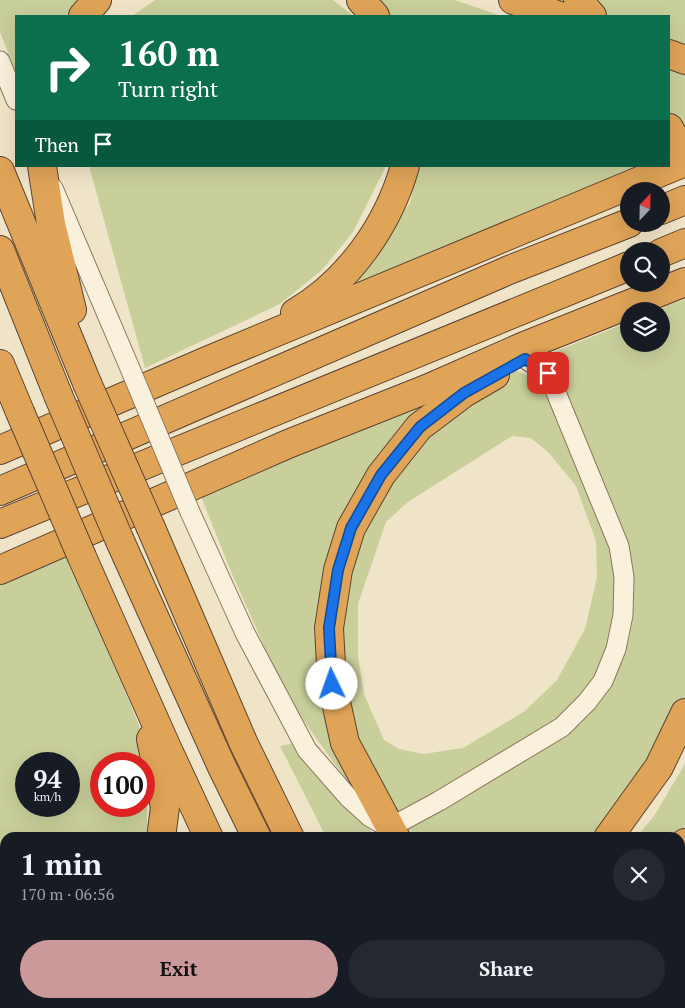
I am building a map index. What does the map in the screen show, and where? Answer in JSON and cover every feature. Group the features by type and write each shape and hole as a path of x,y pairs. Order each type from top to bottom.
{"highway":[{"path":"84,15 97,0"},
{"path":"361,0 374,15"},
{"path":"513,0 557,15"},
{"path":"578,0 591,15"},
{"path":"670,54 685,60"},
{"path":"670,130 685,157"},
{"path":"0,450 210,360 685,162"},
{"path":"43,167 51,224 90,382"},
{"path":"210,360 305,307 345,272 364,250 382,222 394,200 406,167"},
{"path":"0,171 90,382 109,432 243,742 287,832"},
{"path":"670,206 685,200"},
{"path":"0,491 509,270 620,227"},
{"path":"670,249 685,243"},
{"path":"0,250 58,395 120,541 222,767 254,832"},
{"path":"0,524 620,270"},
{"path":"0,570 288,444 685,282"},
{"path":"392,832 345,743 332,684 329,628 338,570 351,528 381,475 420,427 464,393 525,359 584,322"},
{"path":"0,364 82,557 207,832"},
{"path":"140,686 165,806 162,832"},
{"path":"612,832 658,767 685,714"}],"lane":[{"path":"0,61 15,98"},
{"path":"43,167 190,512 245,633 306,750 349,798 370,817 392,832 439,801 562,727 587,702 603,681 616,649 624,615 624,577 619,546 548,373 525,359"}],"green space":[{"path":"0,0 77,0 69,15 15,15 15,70 0,32"},
{"path":"155,0 333,0 353,15 133,15"},
{"path":"375,0 455,0 498,15 387,15"},
{"path":"551,0 685,0 685,46 670,43 670,15 590,15"},
{"path":"670,67 685,72 685,152 670,159"},
{"path":"89,167 386,167 353,232 322,270 280,304 145,368"},
{"path":"418,167 648,167 336,292 364,265 410,203"},
{"path":"685,299 685,707 606,832 412,832 407,827 477,787 615,671 617,518 549,354 620,326 620,352 670,352 670,305"},
{"path":"513,369 541,382 594,502 613,557 617,588 614,620 603,658 592,683 557,724 393,817 353,734 340,650 348,569 384,482 465,397","holes":["512,436 531,438 549,453 576,486 596,541 597,577 585,629 557,680 525,711 463,748 423,754 399,749 384,740 364,694 358,656 358,604 386,522 408,502"]},
{"path":"441,393 327,567 358,781 351,787 299,714 266,650 232,574 200,494"},
{"path":"68,553 140,728 141,752 90,752 90,817 147,817 145,832 0,832 0,582"},
{"path":"295,743 372,832 323,832 280,746"},
{"path":"685,764 685,825 682,832 641,832 654,816"}],"route":[{"path":"332,684 329,628 338,570 351,528 381,475 420,427 464,393 525,359 548,373"}]}
